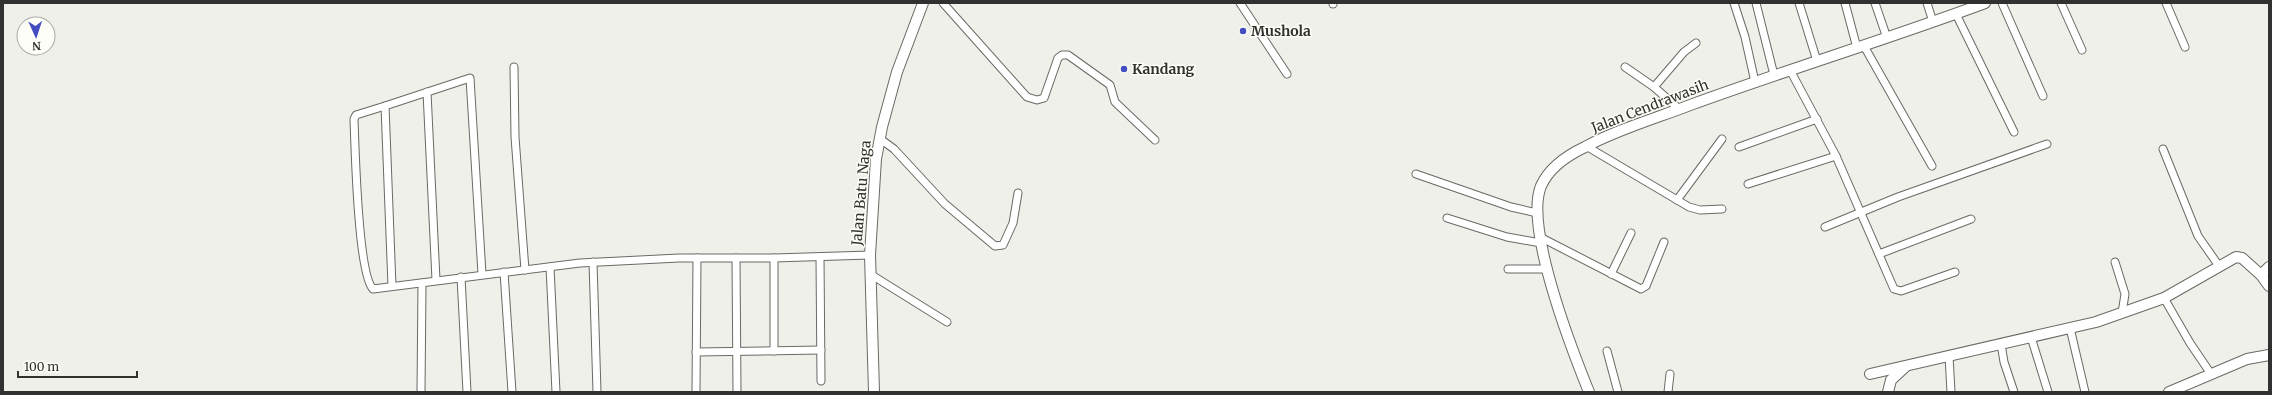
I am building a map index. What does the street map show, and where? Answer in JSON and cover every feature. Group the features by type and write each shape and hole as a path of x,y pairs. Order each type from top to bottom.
{"street":[{"name":"Jalan Batu Naga","path":"874,392 870,255 872,202 879,138 897,72 923,3"},
{"path":"943,3 1026,97 1037,100 1044,98 1058,58 1064,54 1068,55 1110,85 1115,102 1155,140"},
{"path":"1240,3 1287,74"},
{"path":"1734,3 1745,38 1755,82"},
{"path":"1756,3 1774,75"},
{"path":"1799,3 1817,61"},
{"path":"1845,3 1860,47 1932,166"},
{"path":"1875,3 1887,38"},
{"path":"1927,3 1933,22"},
{"name":"Jalan Cendrawasih","path":"1589,392 1574,356 1548,269 1541,240 1537,213 1538,196 1545,179 1559,164 1586,146 1679,110 1774,75 1887,38 1985,3"},
{"path":"2002,3 2043,96"},
{"path":"2061,3 2082,50"},
{"path":"2166,3 2185,47"},
{"path":"1956,14 2014,132"},
{"path":"1654,87 1684,52 1696,43"},
{"path":"514,67 515,137 526,270"},
{"path":"1625,67 1654,87 1679,110"},
{"path":"1790,70 1818,119 1836,156 1896,291 1901,291 1955,272"},
{"path":"482,274 470,78 356,115 354,118 362,244 367,277 373,289 482,274 593,262 697,258 774,258 870,255"},
{"path":"427,92 436,280"},
{"path":"385,106 392,286"},
{"path":"1739,147 1818,119"},
{"path":"879,138 894,149 945,204 995,246 1003,245 1013,224 1018,192"},
{"path":"1677,200 1722,139"},
{"path":"1825,227 1898,197 2047,144"},
{"path":"1586,146 1677,200 1697,210 1722,209"},
{"path":"2163,150 2198,236 2219,266"},
{"path":"1748,184 1836,156"},
{"path":"1416,174 1511,207 1537,213"},
{"path":"1447,218 1507,237 1541,240 1640,289 1644,288 1664,242"},
{"path":"1879,254 1971,219"},
{"path":"1611,274 1630,233"},
{"path":"820,257 821,381"},
{"path":"1870,374 2070,328 2122,313 2164,298 2233,258 2240,257 2261,275 2269,286"},
{"path":"696,392 697,258"},
{"path":"736,258 737,392"},
{"path":"774,258 774,351"},
{"path":"593,262 597,392"},
{"path":"2115,262 2125,294 2122,313"},
{"path":"550,267 556,392"},
{"path":"2261,275 2269,267"},
{"path":"1508,268 1548,269"},
{"path":"504,272 512,392"},
{"path":"870,274 947,322"},
{"path":"461,277 467,392"},
{"path":"421,392 422,283"},
{"path":"2164,298 2190,343 2211,374"},
{"path":"2070,328 2085,392"},
{"path":"2031,337 2048,392"},
{"path":"2001,344 2004,362 2014,392"},
{"path":"696,352 821,350"},
{"path":"1607,351 1618,392"},
{"path":"2169,392 2247,359 2269,355"},
{"path":"1948,356 1951,392"},
{"path":"1888,392 1891,380 1907,366"},
{"path":"1668,392 1670,374"}],"place":[{"name":"Mushola","path":"1243,31"},
{"name":"Kandang","path":"1124,69"}]}
